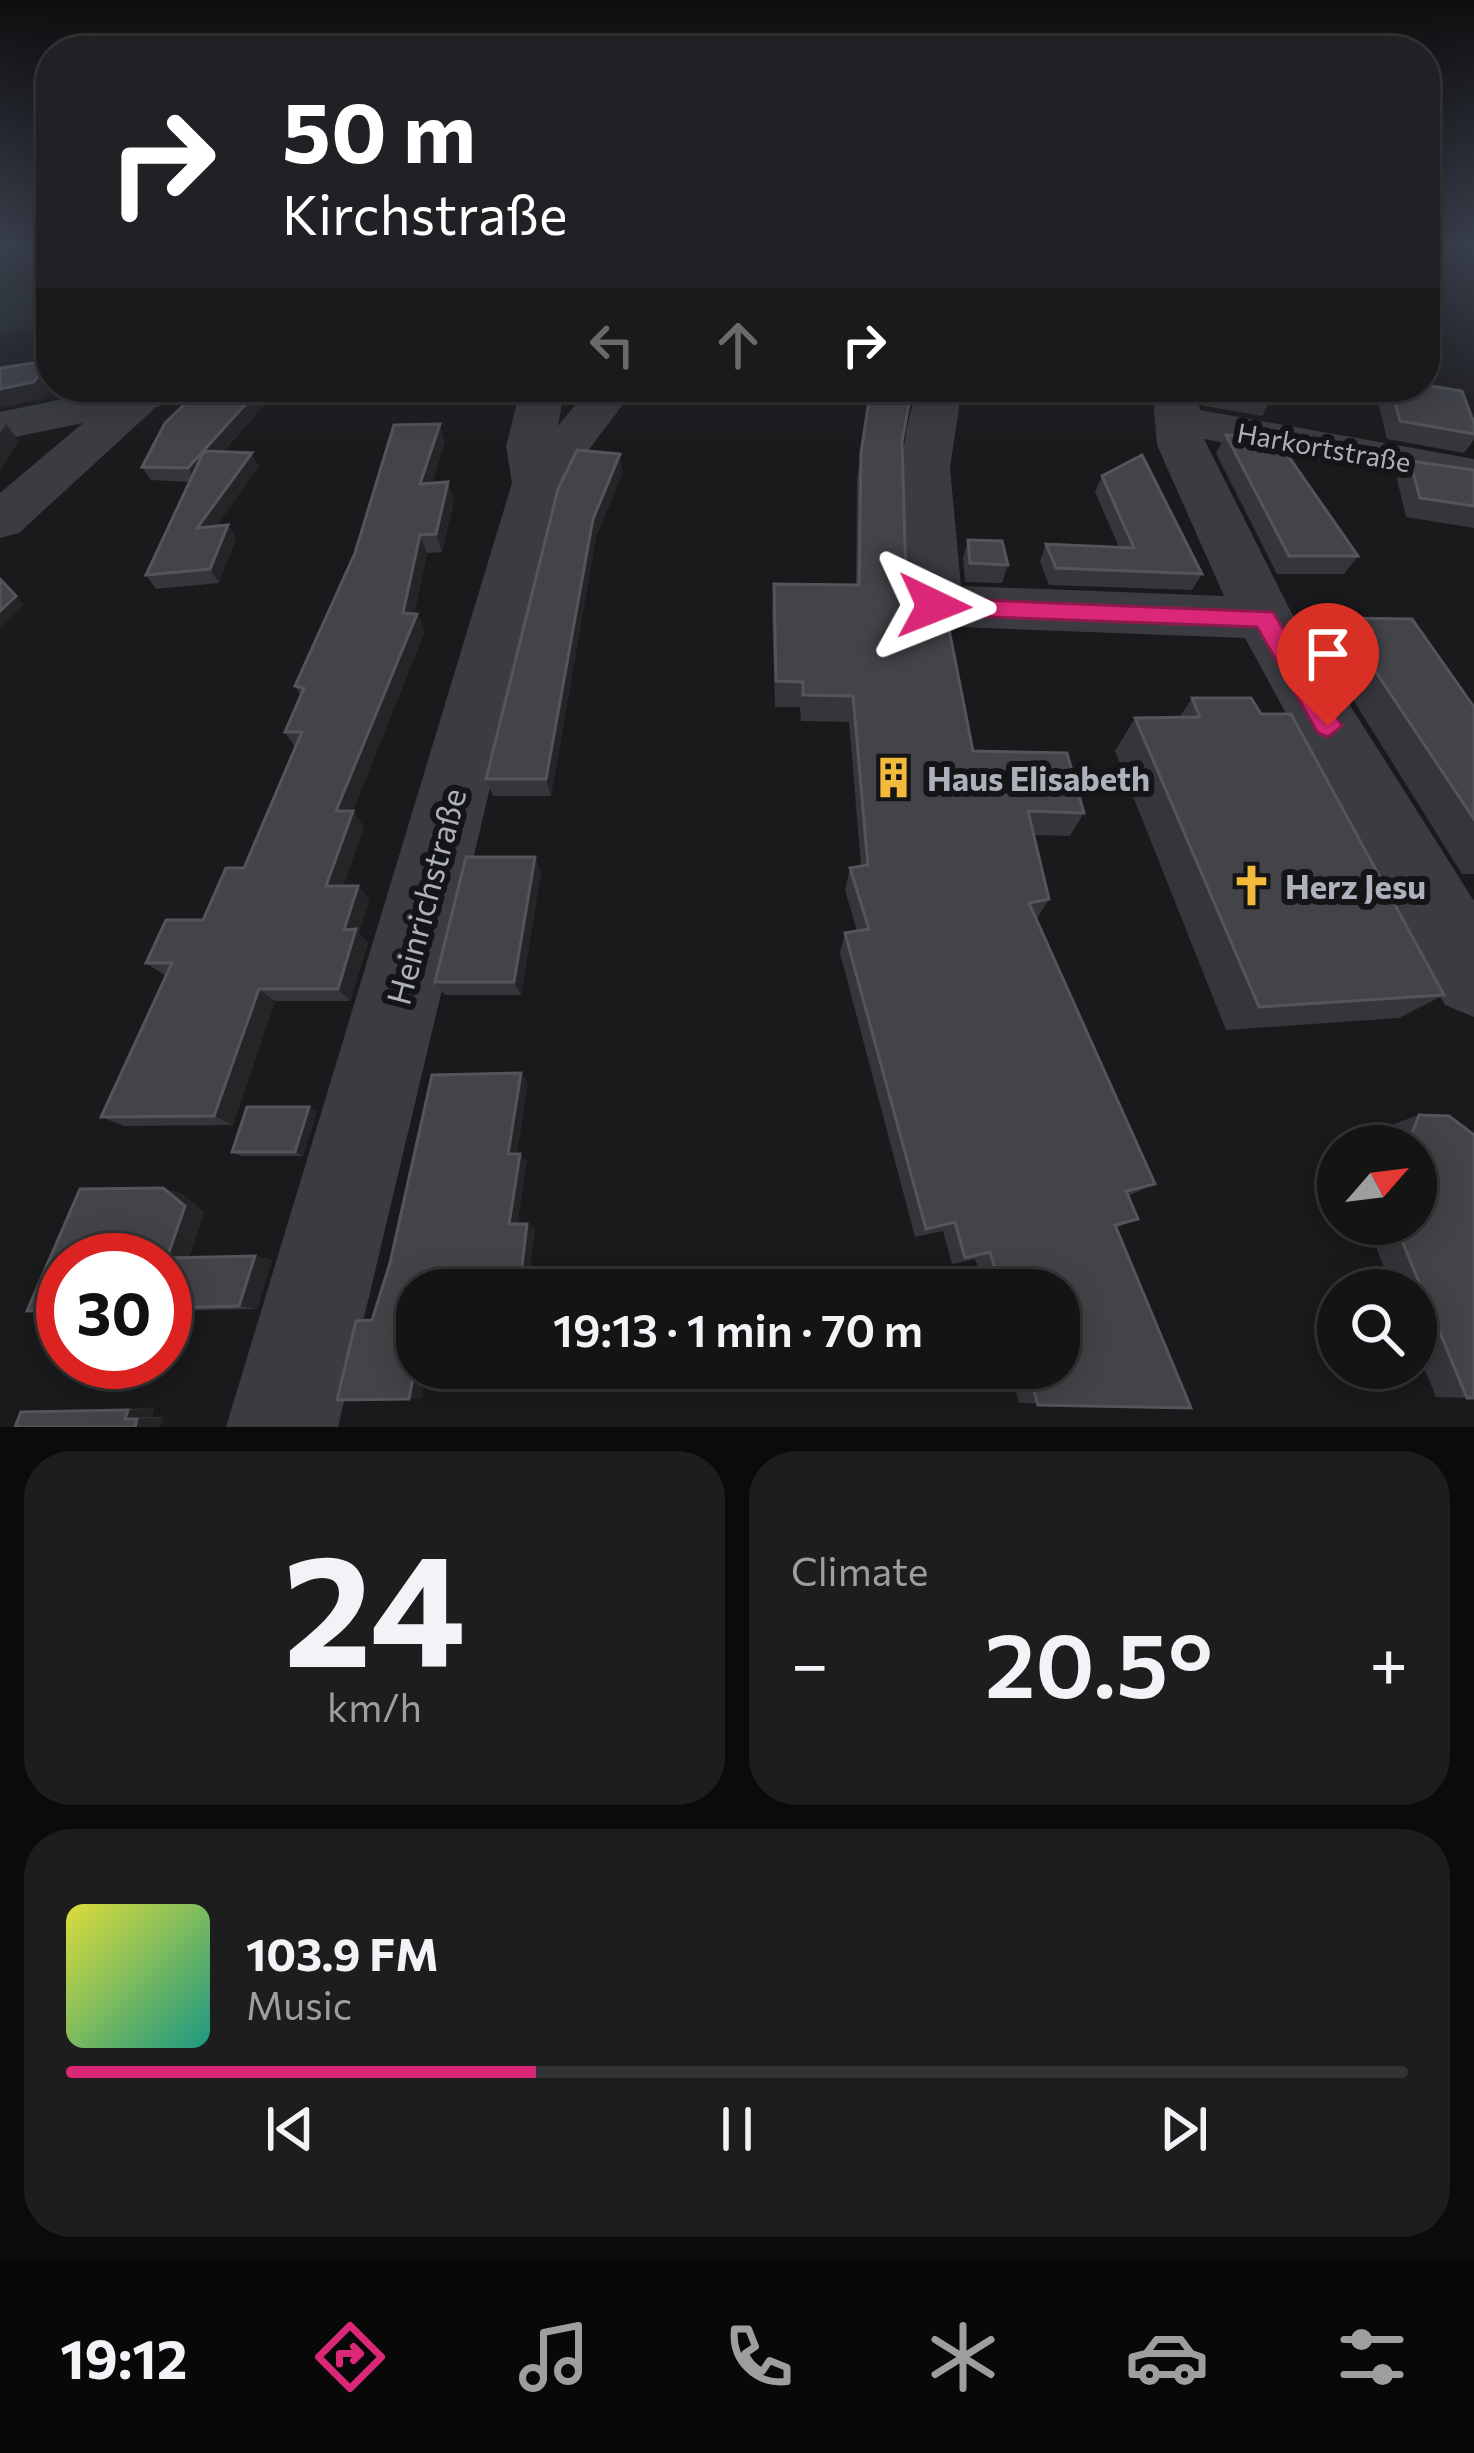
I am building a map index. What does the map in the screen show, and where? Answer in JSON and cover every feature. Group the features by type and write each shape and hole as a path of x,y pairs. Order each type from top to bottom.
{"street":[{"path":"0,426 107,402"},
{"path":"0,521 140,402"},
{"path":"537,483 530,446 540,402"},
{"name":"Heinrichstraße","path":"282,1427 537,483 602,402"},
{"path":"934,402 925,491 934,606 1264,618"},
{"path":"1174,403 1264,618 1474,976"},
{"name":"Harkortstraße","path":"1174,403 1474,474"}],"shaded area":[{"path":"0,315 36,315 31,329 0,333"}],"building":[{"path":"36,363 36,379 0,389 0,368"},
{"path":"1440,387 1462,391 1474,434 1400,421 1395,402 1440,402"},
{"path":"187,402 247,402 188,468 142,467 165,423"},
{"path":"869,402 909,402 902,442 906,580 918,598 944,604 973,751 1067,753 1084,813 1028,811 1049,899 1029,903 1155,1184 1126,1191 1138,1219 1115,1225 1191,1408 1038,1405 1033,1389 1080,1389 1080,1269 995,1269 990,1252 965,1258 955,1222 926,1229 845,933 869,929 850,868 868,865 853,696 803,695 803,682 776,681 774,584 859,585 861,453"},
{"path":"440,424 420,484 448,482 436,534 420,535 403,613 417,614 336,811 353,811 326,886 358,886 344,930 356,929 338,989 259,989 214,1116 101,1117 172,963 146,963 166,920 203,920 226,868 244,868 302,732 285,732 304,688 295,686 355,553 394,425"},
{"path":"1226,435 1275,437 1358,556 1289,556"},
{"path":"577,450 620,454 593,519 546,779 486,779 558,489"},
{"path":"204,451 252,453 197,528 228,525 210,569 146,575"},
{"path":"1142,455 1202,574 1056,568 1046,544 1134,548 1102,476"},
{"path":"1410,461 1474,470 1474,506 1420,498"},
{"path":"968,540 1002,541 1008,565 970,563"},
{"path":"0,579 16,596 0,611"},
{"path":"1340,618 1412,619 1474,707 1474,819"},
{"name":"Herz Jesu","path":"1192,698 1251,698 1261,714 1291,714 1444,995 1259,1007 1135,718 1200,717"},
{"path":"466,857 535,857 514,982 435,982"},
{"path":"521,1073 508,1154 520,1154 509,1224 527,1224 522,1269 396,1269 396,1389 411,1389 409,1399 337,1400 356,1321 372,1320 390,1263 432,1075"},
{"path":"247,1107 309,1107 295,1152 232,1152"},
{"path":"1419,1115 1449,1116 1474,1135 1474,1398 1467,1398 1437,1326 1437,1269 1414,1269 1404,1245 1437,1245 1437,1125 1415,1125"},
{"path":"163,1188 185,1206 176,1233 61,1233 80,1189"},
{"path":"255,1256 239,1306 192,1307 192,1257"},
{"path":"36,1290 36,1311 27,1311"},
{"path":"128,1410 125,1419 137,1419 135,1427 15,1427 21,1412"}],"place":[{"name":"Haus Elisabeth","path":"893,777"},
{"name":"Herz Jesu","path":"1251,885"}],"route":[{"path":"934,606 1152,618 1264,618 1328,726"}]}
